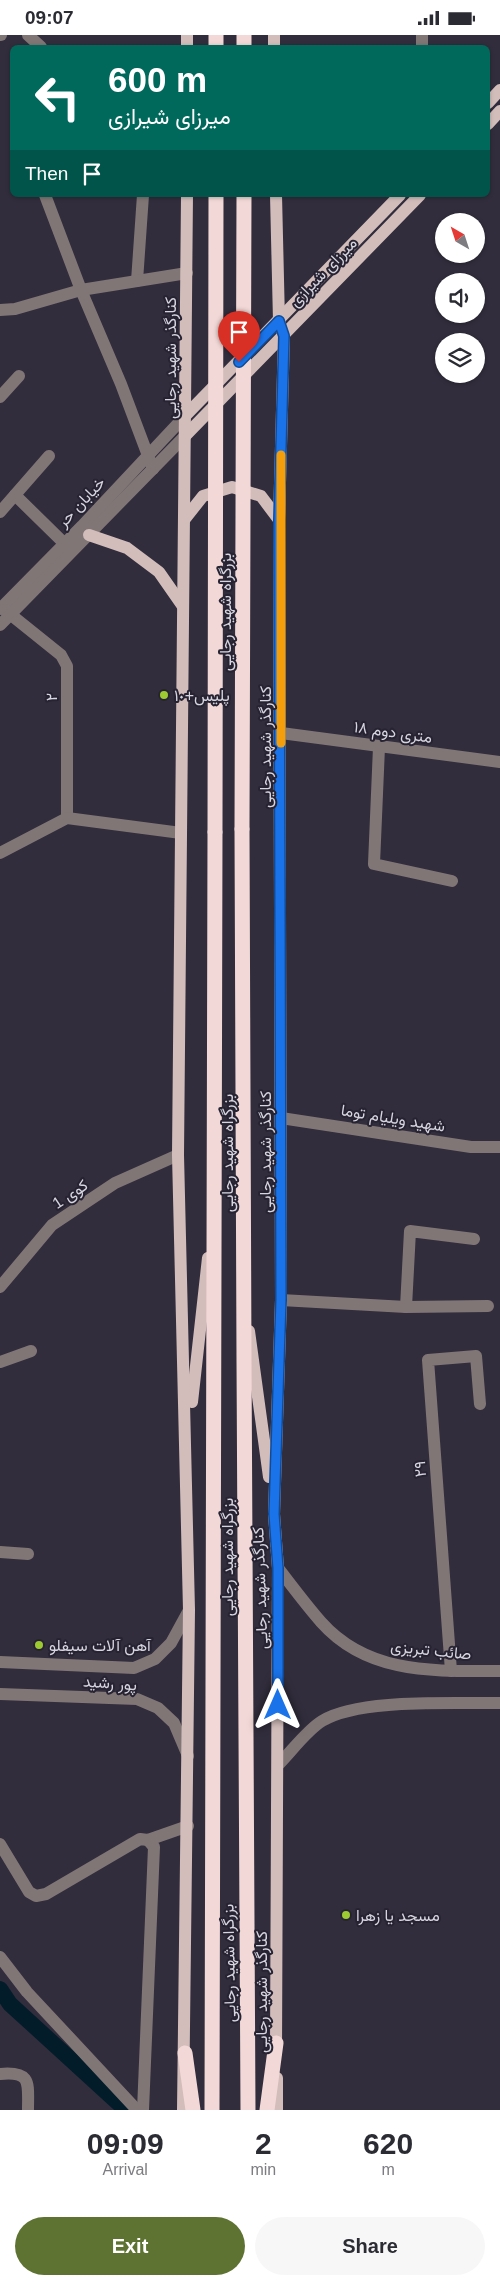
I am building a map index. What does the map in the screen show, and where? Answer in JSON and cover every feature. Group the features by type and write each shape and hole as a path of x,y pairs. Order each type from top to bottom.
{"highway":[{"name":"بزرگراه شهید رجایی","path":"212,2110 216,197"},
{"name":"بزرگراه شهید رجایی","path":"244,197 242,829 246,1303 244,1764 248,2110"},
{"path":"267,2110 276,2043"},
{"path":"185,2053 193,2110"}],"main road":[{"path":"490,101 500,89"},
{"path":"490,123 500,111"},
{"name":"کنارگذر شهید رجایی","path":"183,2110 188,1826 189,1610 178,1155 187,197"},
{"name":"کنارگذر شهید رجایی","path":"276,197 279,321 284,336 279,520 281,1300 274,1514 278,1568 279,1764 277,2110"},
{"name":"میرزای شیرازی","path":"185,416 398,197"},
{"name":"میرزای شیرازی","path":"186,435 418,197"},
{"path":"184,520 203,496 232,487 261,496 279,520"},
{"path":"89,535 127,548 140,557 159,572 182,605"},
{"path":"186,1447 214,1205"},
{"path":"246,1303 274,1514"}],"street":[{"path":"28,35 39,45"},
{"path":"46,197 153,469"},
{"path":"137,281 143,197"},
{"path":"0,310 15,309 81,290 187,273"},
{"path":"0,397 19,376"},
{"name":"خیابان حر","path":"0,625 4,610 69,547 148,454 185,416"},
{"name":"خیابان حر","path":"69,547 89,535 186,435"},
{"path":"0,512 50,456"},
{"path":"15,495 69,547"},
{"name":"۲","path":"4,610 61,655 67,666 67,818"},
{"name":"۱۸ متری دوم","path":"281,733 500,762"},
{"path":"379,747 374,864 452,881"},
{"path":"0,853 67,818 181,833"},
{"name":"شهید ویلیام توما","path":"281,1118 471,1147 500,1147"},
{"name":"کوی 1","path":"0,1287 52,1225 115,1183 178,1155"},
{"path":"406,1307 410,1231 474,1239"},
{"path":"281,1300 406,1307 488,1306"},
{"path":"0,1362 31,1351"},
{"name":"۲۹","path":"451,1671 428,1360 476,1356 480,1404"},
{"path":"0,1552 28,1554"},
{"name":"صائب تبریزی","path":"278,1568 322,1623 353,1649 392,1665 451,1671 500,1671"},
{"name":"پور رشید","path":"0,1662 134,1668 155,1659 171,1643 189,1610"},
{"name":"پور رشید","path":"0,1694 137,1699 158,1708 174,1723 188,1757"},
{"path":"279,1764 320,1722 341,1711 372,1706 500,1703"},
{"path":"0,1844 29,1892 36,1896 46,1894 140,1839 148,1840 188,1826"},
{"path":"143,2110 154,1847 148,1840"},
{"path":"0,1957 27,1992 137,2110"},
{"path":"0,2074 15,2073 23,2075 28,2083 28,2110"}],"waterway":[{"path":"0,1989 10,2004 126,2110"}],"slow traffic":[{"path":"281,455 279,520 281,743"}],"place":[{"name":"پلیس+١٠","path":"164,695"},
{"name":"آهن آلات سیفلو","path":"39,1645"},
{"name":"مسجد یا زهرا","path":"346,1915"}],"route":[{"path":"239,362 279,321 284,336 279,520 281,1300 274,1514 278,1568 278,1705"}]}
